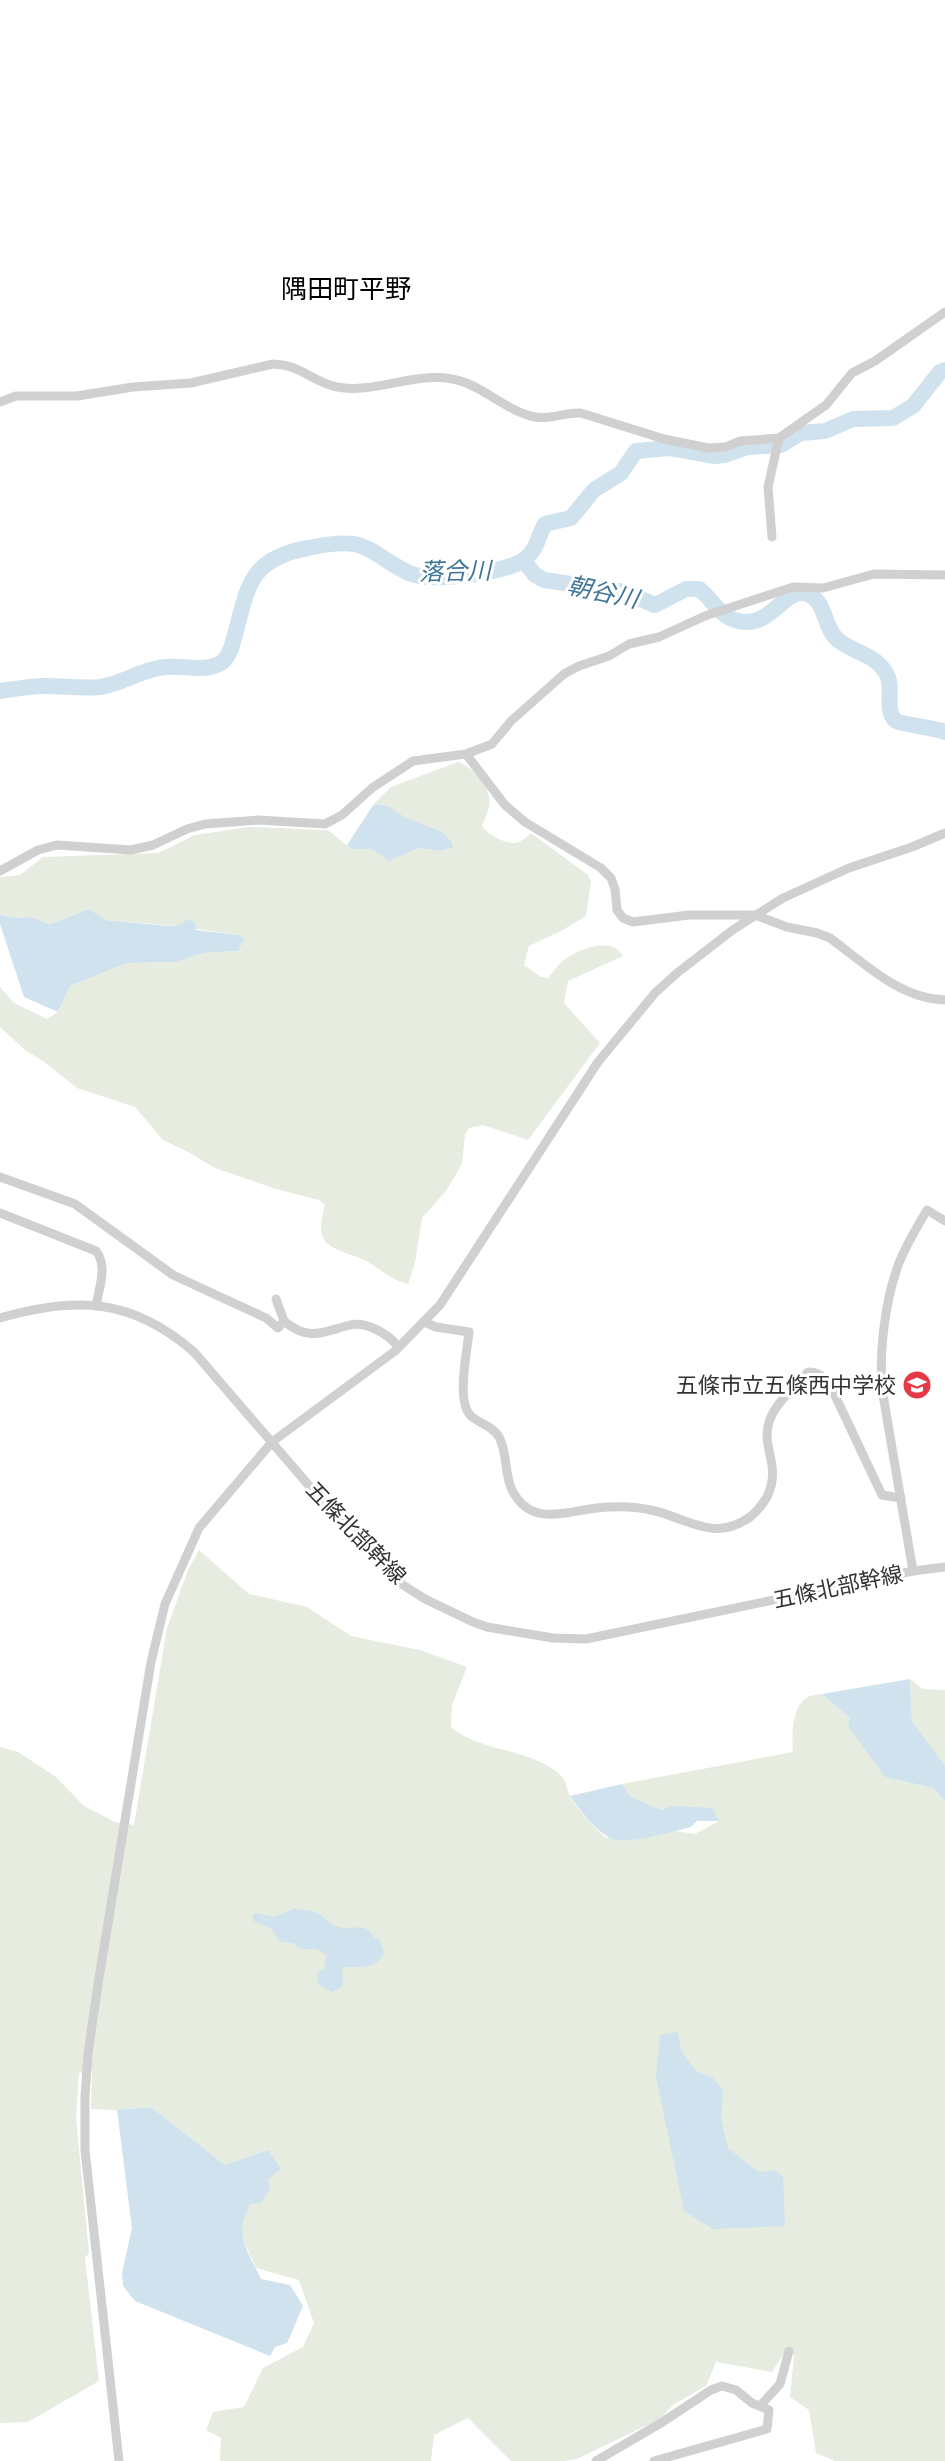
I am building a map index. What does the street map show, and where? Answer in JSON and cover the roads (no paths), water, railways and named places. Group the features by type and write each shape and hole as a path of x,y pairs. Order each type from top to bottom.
{"street":[{"path":"0,402 16,396 77,396 133,387 191,383 273,364 286,365 338,387 436,377 451,378 472,386 513,409 537,418 548,418 569,412 580,413 664,439 708,448 726,447 740,441 778,438 826,405 858,368 875,361 945,312"},
{"path":"772,537 768,498 778,438"},
{"path":"0,871 47,846 131,850 206,824 258,820 325,824 342,815 372,788 413,761 466,754 492,744 516,716 571,669 599,660 629,644 659,638 721,611 793,587 823,588 874,574 945,575"},
{"path":"466,754 505,805 525,822 601,868 611,878 615,889 617,910 623,918 633,922 689,915 756,915 788,927 830,938 904,991 945,1000"},
{"path":"119,2461 85,2150 88,2053 151,1662 165,1604 199,1528 272,1442 398,1347 424,1322 456,1283 598,1062 655,993 677,973 756,915 815,883 945,833"},
{"path":"0,1177 75,1204 173,1275 266,1318 302,1331 318,1334 358,1324 386,1335 398,1347"},
{"path":"913,1571 883,1395 880,1371 881,1354 893,1282 908,1245 927,1210 945,1221"},
{"path":"0,1213 96,1251 101,1257 102,1271 96,1306"},
{"path":"276,1299 281,1324"},
{"name":"五條北部幹線","path":"0,1318 46,1306 81,1304 112,1308 143,1318 176,1337 205,1364 324,1503 403,1585 425,1599 473,1622 503,1630 553,1638 586,1639 913,1571 945,1567"},
{"path":"424,1322 436,1327 469,1332 463,1394 464,1406 476,1420 497,1434 504,1452 512,1491 522,1503 534,1511 561,1515 595,1508 634,1507 653,1510 718,1530 735,1526 752,1516 762,1505 770,1490 774,1475 767,1432 769,1420 775,1409 808,1372 815,1372 824,1377 830,1385 882,1495 901,1498"},
{"path":"760,2406 780,2384 789,2351"},
{"path":"596,2461 661,2423 711,2390 722,2386 736,2390 752,2403 769,2410 767,2429 654,2461"}],"water":[{"path":"374,804 389,806 406,818 441,831 451,841 453,848 440,851 419,848 389,861 371,849 351,849 347,845"},
{"path":"89,909 106,920 176,926 189,919 195,923 196,930 238,935 244,939 238,951 203,953 176,962 127,963 70,986 58,1012 24,997 0,924 0,915 14,918 30,917 50,924"},
{"path":"910,1679 912,1721 945,1766 945,1801 933,1788 885,1777 848,1726 850,1718 822,1694"},
{"path":"622,1784 631,1797 662,1810 670,1806 712,1808 719,1821 697,1821 691,1827 640,1839 613,1839 595,1827 570,1796"},
{"path":"296,1908 315,1912 341,1928 367,1929 374,1938 379,1939 384,1952 381,1958 372,1965 342,1967 343,1985 331,1992 318,1984 317,1972 324,1969 327,1955 317,1949 301,1949 295,1944 279,1941 272,1929 254,1921 255,1913 275,1917"},
{"path":"678,2032 681,2051 696,2071 712,2077 723,2090 721,2119 728,2148 759,2172 775,2170 783,2177 785,2226 713,2229 684,2211 656,2077 660,2035"},
{"path":"151,2107 225,2165 268,2150 281,2169 268,2179 270,2190 260,2203 251,2204 245,2214 242,2233 247,2251 261,2279 290,2285 303,2306 287,2343 275,2347 270,2356 135,2301 123,2286 122,2272 132,2228 117,2110"}],"waterway":[{"name":"落合川","path":"0,691 39,686 100,687 157,668 206,668 219,664 230,651 247,592 261,569 272,560 308,548 354,544 370,550 407,572 425,577 488,572 516,564 532,551 545,524 571,518 594,490 621,473 636,451 670,448 715,456 725,455 747,447 781,445 801,433 825,431 853,419 893,418 913,406 940,372 945,370"},
{"name":"朝谷川","path":"524,561 535,575 544,580 624,592 655,605 686,589 699,589 724,614 743,622 756,621 767,615 794,594 803,593 813,597 823,611 833,635 876,662 886,673 890,685 890,711 896,721 945,732"}],"place":[{"name":"五條市立五條西中学校","path":"917,1385"}],"district":[{"name":"隅田町平野","path":"346,289"}]}
